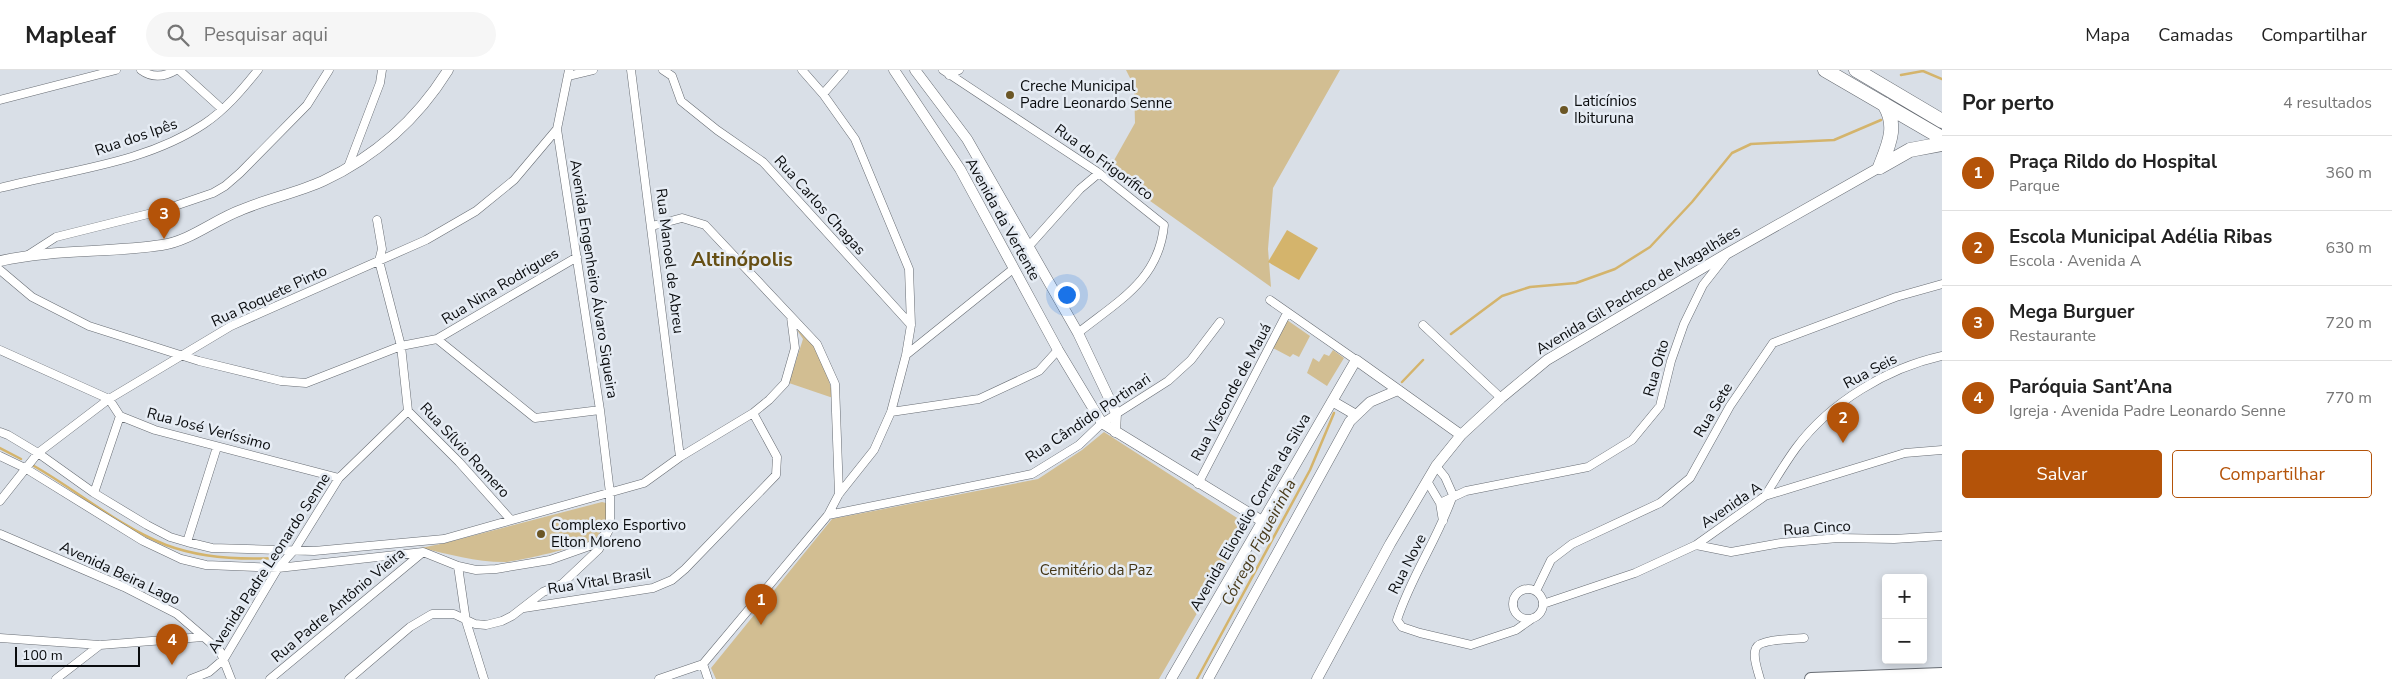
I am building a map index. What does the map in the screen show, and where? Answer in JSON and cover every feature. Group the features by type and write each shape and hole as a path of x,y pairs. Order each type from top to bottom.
{"highway":[{"path":"1825,70 1942,138"},
{"path":"1856,70 1868,74 1942,121"},
{"path":"1880,166 1893,127 1890,114 1884,104"},
{"path":"1880,166 1910,150 1942,144"}],"main road":[{"path":"1811,679 1942,674"}],"street":[{"path":"0,100 116,70"},
{"path":"141,70 151,75 160,76 177,70 222,110"},
{"name":"Rua dos Ipês","path":"0,188 75,172 169,144 205,123 222,110 258,70"},
{"path":"28,255 47,241 62,235 160,211 219,189 240,173 308,105 329,70"},
{"path":"348,167 380,83 382,70"},
{"path":"0,261 28,255 162,245 193,234 217,220 242,209 322,181 362,160 406,126 448,70"},
{"path":"568,73 593,70"},
{"name":"Rua Manoel de Abreu","path":"631,70 680,456"},
{"name":"Rua Carlos Chagas","path":"663,70 672,76 681,101 717,130 763,162 911,325"},
{"path":"659,679 703,664 828,515 839,494 874,450 891,412 906,355 911,325 909,269 855,139 823,94 802,70"},
{"path":"823,94 844,70"},
{"name":"Avenida da Vertente","path":"894,70 960,169 1013,270 1058,350 1102,422 1198,484 1262,521"},
{"name":"Avenida da Vertente","path":"915,70 967,140 1078,333 1116,413 1115,432"},
{"name":"Rua do Frigorífico","path":"946,72 959,70"},
{"name":"Rua do Frigorífico","path":"946,72 1099,173 1164,225 1156,261 1141,282 1078,333"},
{"name":"Avenida Engenheiro Álvaro Siqueira","path":"568,73 557,129 600,410 610,493"},
{"name":"Rua Roquete Pinto","path":"0,501 38,454 109,399 178,356 258,314 426,240 476,211 514,180 557,129"},
{"name":"Avenida Gil Pacheco de Magalhães","path":"1317,679 1427,481 1436,466 1461,435 1548,360 1728,252 1880,166"},
{"path":"1029,246 1080,189 1099,173"},
{"path":"652,226 682,218 705,225 817,344 835,384 839,494"},
{"name":"Rua Sílvio Romero","path":"377,220 382,249 379,261 401,346 408,411 459,462 511,520"},
{"name":"Rua Oito","path":"1440,503 1453,495 1588,467 1632,440 1660,406 1671,361 1684,324 1703,285 1728,252"},
{"name":"Rua Nina Rodrigues","path":"437,340 577,257"},
{"path":"0,270 32,298 68,317 178,356 281,381 306,383 401,346 437,340 535,418 600,410"},
{"path":"906,355 1013,270"},
{"name":"Rua Sete","path":"1536,591 1551,560 1572,544 1660,503 1690,478 1730,406 1773,343 1896,297 1942,284"},
{"path":"1270,300 1461,435"},
{"name":"Rua Visconde de Mauá","path":"1198,484 1288,313"},
{"path":"0,432 8,435 94,493 147,525 170,537 187,542 212,548 343,549 444,540 644,483 680,456 753,413 770,400 785,383 795,348 791,318"},
{"name":"Rua Cândido Portinari","path":"828,515 1032,474 1078,445 1102,422 1168,381 1191,360 1220,322"},
{"path":"1423,325 1502,398"},
{"path":"0,350 109,399 120,416 94,493"},
{"path":"891,412 979,398 1039,371 1058,350"},
{"name":"Rua Seis","path":"1765,496 1797,446 1838,405 1874,382 1920,361 1942,356"},
{"name":"Avenida Elionélio Correia da Silva","path":"1171,679 1356,360"},
{"path":"1208,679 1350,421 1370,402 1398,390"},
{"path":"1332,401 1356,414"},
{"name":"Avenida Padre Leonardo Senne","path":"191,679 209,672 224,660 278,568 295,549 339,478 408,411"},
{"name":"Rua Vital Brasil","path":"523,608 653,588 672,580 685,569 776,475 777,457 753,413"},
{"name":"Rua José Veríssimo","path":"120,416 155,430 339,478"},
{"path":"187,542 217,447"},
{"name":"Avenida A","path":"1543,604 1635,573 1696,545 1765,496 1832,473 1906,453 1942,450"},
{"path":"0,456 25,468 143,541 181,559 206,565 278,568 423,552 458,566 476,570 496,569 550,560 598,543 610,528"},
{"path":"1436,466 1445,477 1453,495"},
{"name":"Rua Nove","path":"1427,481 1440,503 1444,523"},
{"path":"349,679 410,627 432,614 446,613 466,621 486,625 495,624 523,608 543,592 562,584 600,549 610,528 610,493"},
{"name":"Rua Nove","path":"1453,495 1444,523 1406,591 1396,620 1402,626 1471,645 1516,630 1533,618"},
{"name":"Avenida Beira Lago","path":"0,534 152,600 177,614 220,651 231,679"},
{"name":"Rua Cinco","path":"1696,545 1731,552 1780,543 1838,538 1894,539 1942,536"},
{"name":"Rua Padre Antônio Vieira","path":"270,679 423,552"},
{"path":"458,566 466,621 484,679"},
{"path":"1521,591 1536,591 1541,597 1543,604 1540,613 1533,618 1519,616 1513,603 1521,591"},
{"path":"0,638 100,645 203,637"},
{"path":"1760,679 1755,648 1761,643 1804,638"},
{"path":"56,679 100,645"},
{"path":"703,664 708,679"}],"green space":[{"path":"1126,70 1340,70 1273,188 1268,249 1271,287 1108,171 1135,123 1134,86"},
{"path":"1287,320 1310,336 1299,357 1293,354 1290,357 1273,348"},
{"path":"797,330 811,341 822,359 833,398 789,383 803,339"},
{"path":"1333,350 1344,358 1327,386 1307,373 1313,358 1319,362 1324,354 1329,356"},
{"name":"Cemitério da Paz","path":"1104,432 1248,525 1159,679 716,679 711,668 832,519 1038,479 1082,450"},
{"name":"Complexo Esportivo Elton Moreno","path":"602,502 606,503 607,517 601,534 597,538 581,545 552,553 511,561 494,562 421,548 445,543"}],"shaded area":[{"path":"1287,230 1318,248 1299,280 1268,262"}],"waterway":[{"name":"Córrego Figueirinha","path":"1901,75 1923,71 1942,79"},
{"name":"Córrego Figueirinha","path":"1451,334 1502,296 1530,287 1576,283 1615,269 1650,247 1692,202 1732,153 1751,144 1834,140 1881,120"},
{"name":"Córrego Figueirinha","path":"1402,382 1423,360"},
{"name":"Córrego Figueirinha","path":"1197,679 1310,470 1334,413"},
{"path":"0,448 21,459"},
{"path":"34,466 131,528 166,545 193,553 220,557 276,558"}],"place":[{"name":"Creche Municipal Padre Leonardo Senne","path":"1010,95"},
{"name":"Laticínios Ibituruna","path":"1564,110"},
{"name":"Mega Burguer","path":"164,239"},
{"name":"Escola Municipal Adélia Ribas","path":"1843,443"},
{"name":"Complexo Esportivo Elton Moreno","path":"541,534"},
{"name":"Praça Rildo do Hospital","path":"761,625"},
{"name":"Paróquia Sant’Ana","path":"172,665"}],"district":[{"name":"Altinópolis","path":"742,259"}]}
